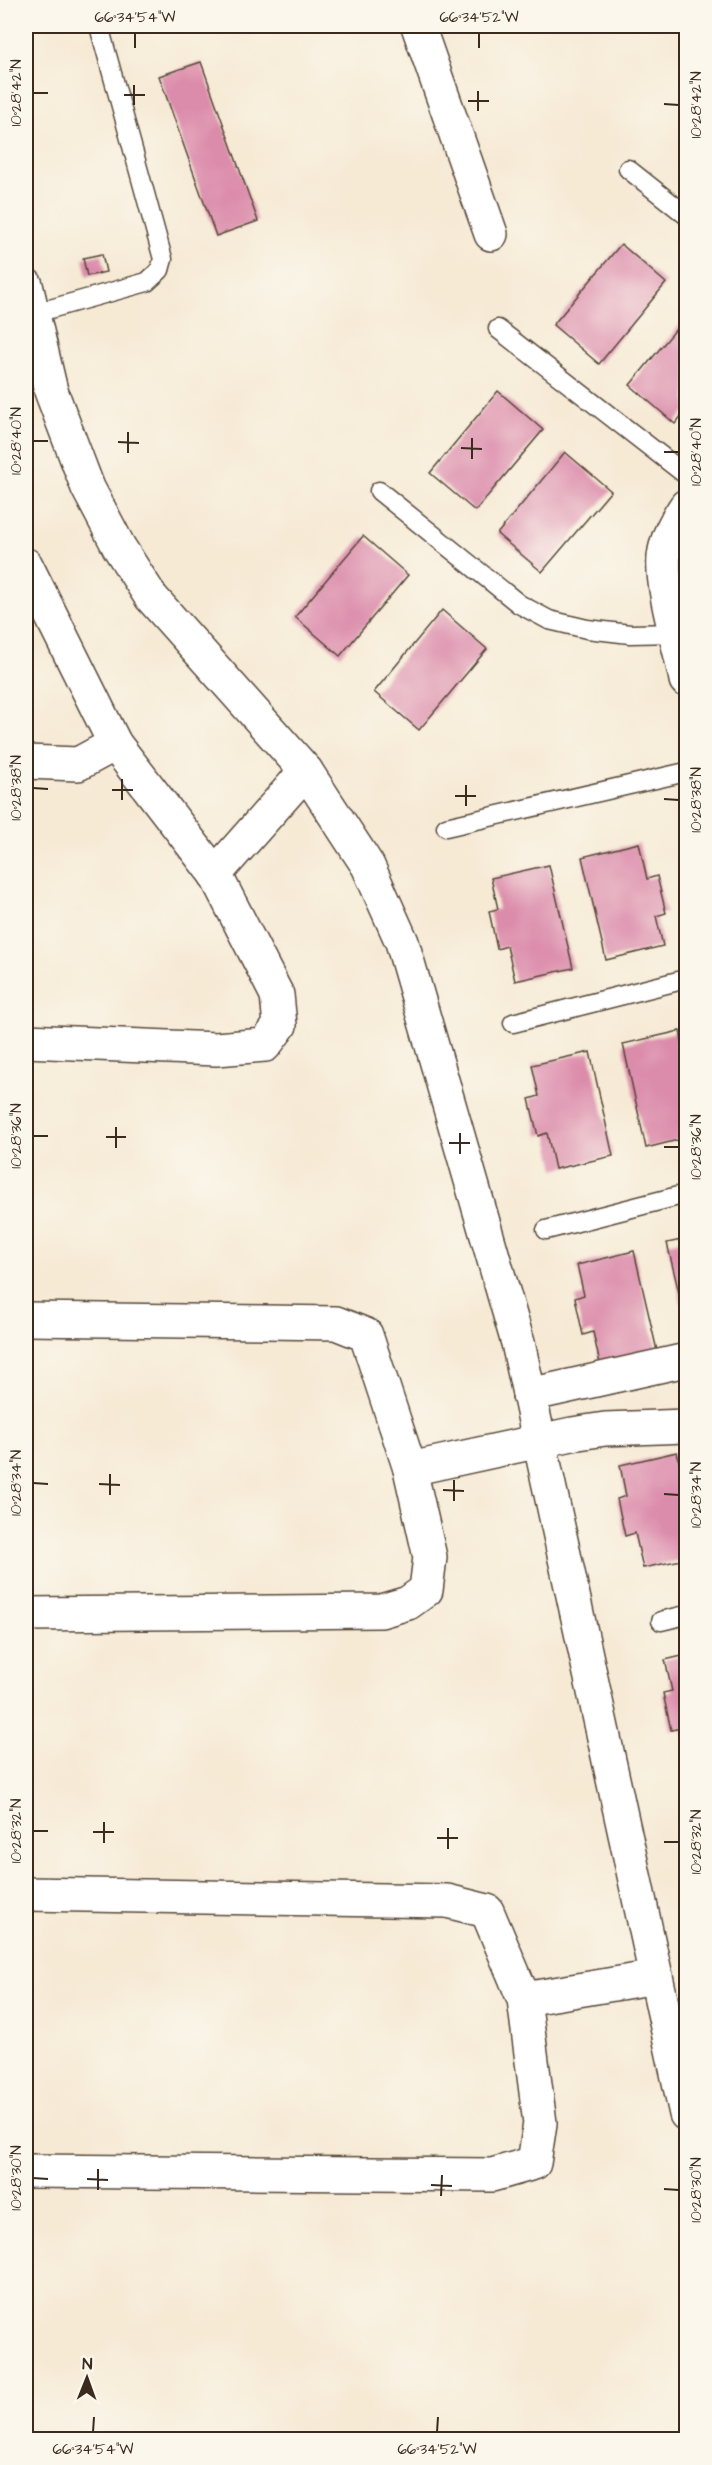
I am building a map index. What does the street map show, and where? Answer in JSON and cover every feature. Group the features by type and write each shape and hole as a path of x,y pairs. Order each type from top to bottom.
{"street":[{"path":"418,26 491,234"},
{"path":"29,300 51,391 87,488 119,547 151,597 306,771 368,866 402,942 518,1343 687,2114"},
{"path":"687,506 669,536 664,559 687,680"},
{"path":"26,565 115,744 214,873 277,995 280,1025 265,1045 216,1049 26,1041"},
{"path":"26,762 78,764 115,744"},
{"path":"214,873 306,771"},
{"path":"26,1319 336,1323 366,1335 410,1469 430,1557 426,1590 408,1603 381,1611 26,1614"},
{"path":"529,1395 687,1360"},
{"path":"410,1469 605,1429 687,1426"},
{"path":"26,1894 447,1901 487,1911 524,1999 540,2123 534,2163 492,2175 26,2171"},
{"path":"524,1999 657,1977"}],"lane":[{"path":"29,300 147,282 160,270 163,259 99,26"},
{"path":"628,169 687,215"},
{"path":"498,329 687,475"},
{"path":"379,491 519,604 549,620 586,629 630,634 677,633"},
{"path":"446,827 687,772"},
{"path":"513,1023 687,979"},
{"path":"546,1230 687,1194"},
{"path":"661,1621 687,1615"}],"building":[{"path":"201,62 258,221 216,236 159,76"},
{"path":"621,244 666,283 599,364 553,325"},
{"path":"102,254 106,272 87,276 83,258"},
{"path":"686,317 686,410 675,424 630,385"},
{"path":"498,391 543,430 475,511 430,473"},
{"path":"565,452 611,491 542,572 497,534"},
{"path":"363,536 408,575 340,656 295,617"},
{"path":"442,610 487,649 419,730 374,692"},
{"path":"639,843 647,879 657,876 666,913 656,916 663,946 606,960 582,857"},
{"path":"549,865 573,968 515,981 507,946 497,949 489,911 498,909 491,878"},
{"path":"680,1031 686,1060 686,1138 646,1148 623,1044"},
{"path":"590,1052 613,1156 555,1169 547,1133 538,1136 529,1099 539,1096 532,1065"},
{"path":"686,1239 686,1322 667,1243"},
{"path":"634,1251 658,1355 601,1368 593,1332 583,1335 575,1298 584,1295 577,1265"},
{"path":"677,1452 686,1495 686,1559 643,1568 635,1533 625,1536 617,1499 626,1496 620,1465"},
{"path":"686,1655 686,1747 681,1728 671,1730 663,1693 672,1691 665,1660"}]}
